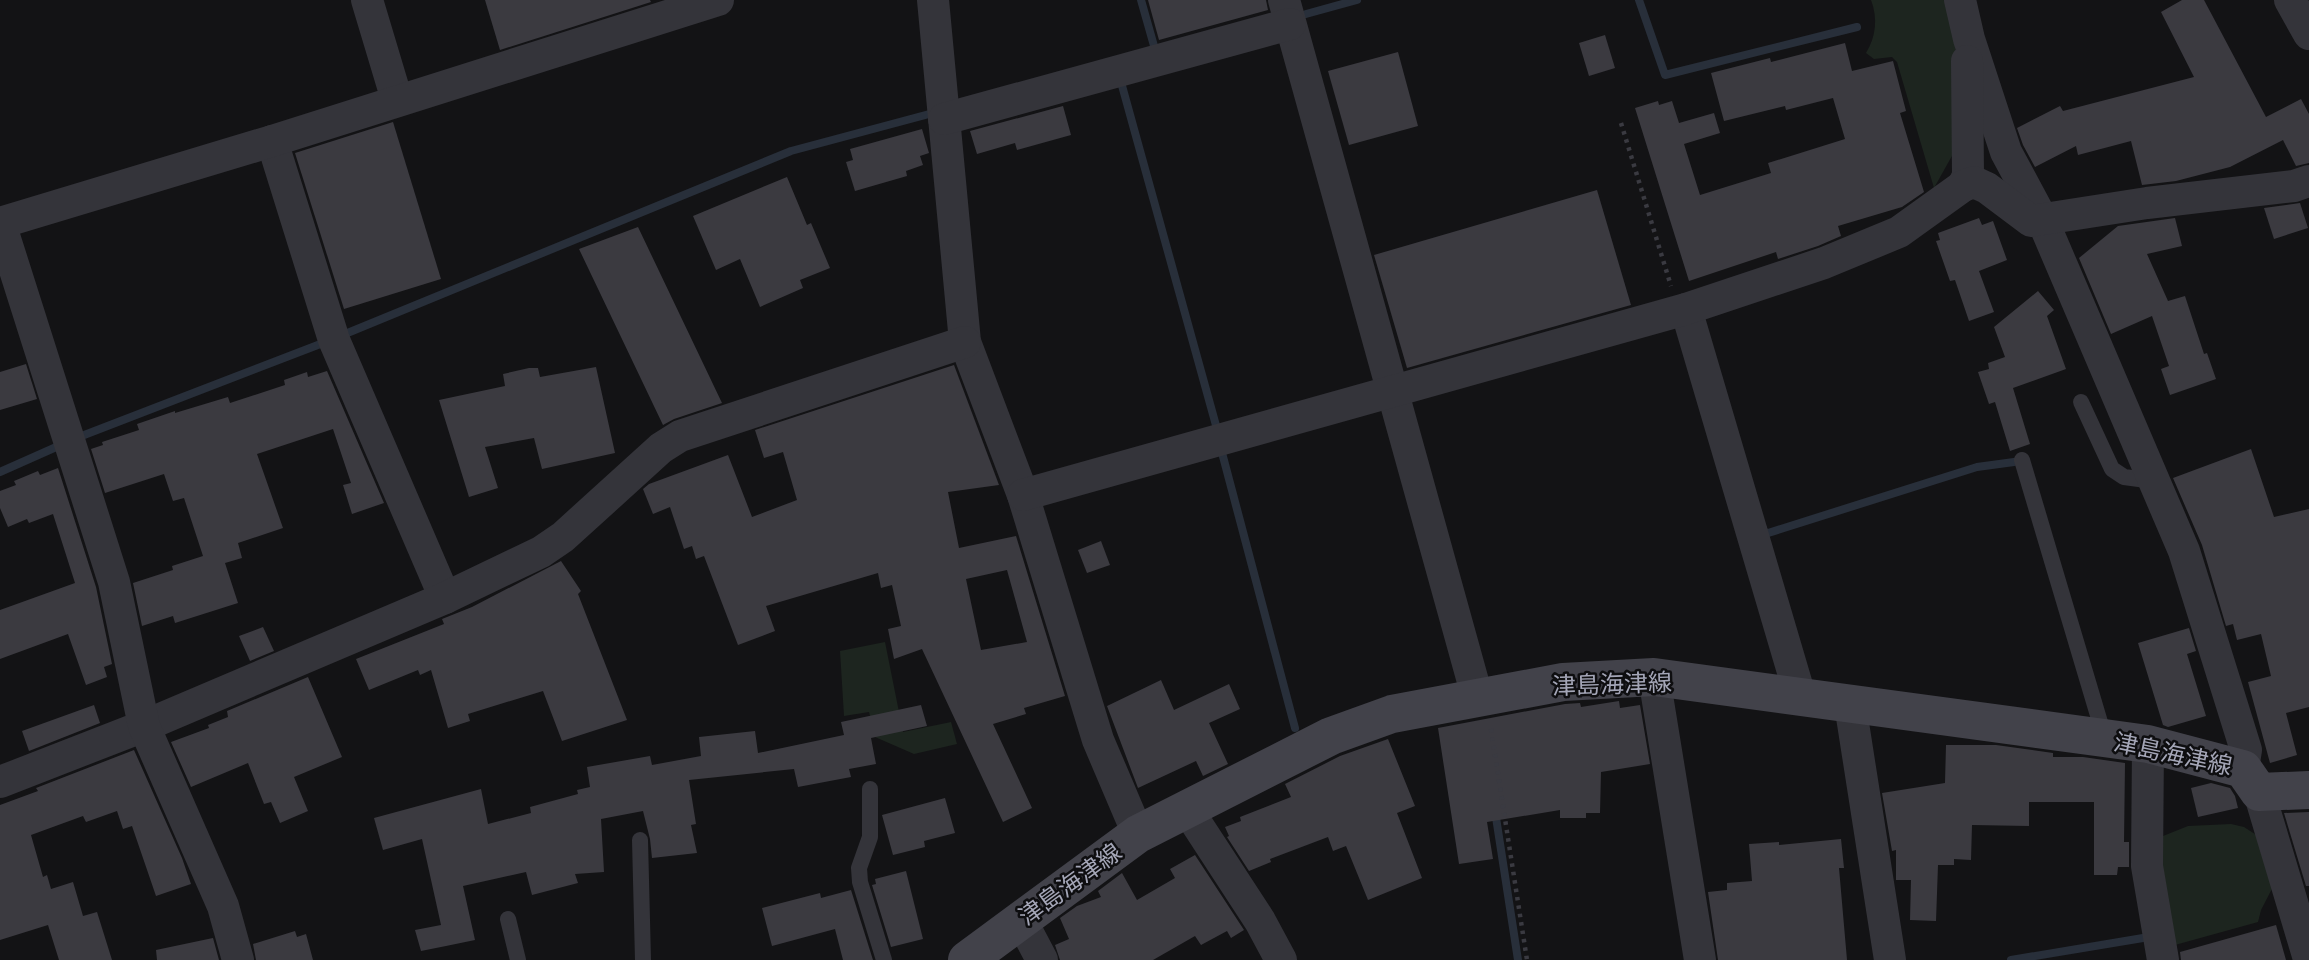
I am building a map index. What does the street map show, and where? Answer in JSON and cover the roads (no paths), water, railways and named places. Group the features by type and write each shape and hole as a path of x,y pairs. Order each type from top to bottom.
{"main road":[{"name":"津島海津線","path":"967,960 1138,834 1331,736 1392,714 1563,682 1654,677 2148,744 2251,780 2309,790"}],"street":[{"path":"367,0 397,100"},
{"path":"238,960 223,906 144,726 114,582 0,223 272,141 718,0"},
{"path":"933,0 965,342 1023,495 1098,740 1138,834"},
{"path":"1959,0 2006,152 2042,219 2185,551 2245,750 2251,780 2309,959"},
{"path":"2290,0 2309,34"},
{"path":"944,119 1292,7 1392,391 1482,696"},
{"path":"1963,186 1968,176 1969,39"},
{"path":"272,141 334,340 445,598"},
{"path":"1023,495 1683,310 1824,263 1899,232 1963,186 1974,182 1987,188 2031,221 2147,203 2294,186 2309,181"},
{"path":"1683,310 1801,699"},
{"path":"0,782 144,726 445,598 541,552 563,537 661,448 680,436 965,342"},
{"path":"1654,677 1700,960"},
{"path":"1850,704 1890,960"},
{"path":"2148,744 2147,866 2163,960"},
{"path":"1187,809 1260,921 1281,960"},
{"path":"1021,920 1042,960"}],"lane":[{"path":"2081,402 2112,468 2124,477 2154,481"},
{"path":"2022,460 2105,739"},
{"path":"870,789 870,838 859,868 860,882 884,960"},
{"path":"640,840 643,960"},
{"path":"508,919 518,960"}],"waterway":[{"path":"1141,0 1156,53"},
{"path":"1306,14 1357,0"},
{"path":"1639,0 1665,75 1857,27"},
{"path":"1121,82 1217,429"},
{"path":"345,334 791,151 933,113"},
{"path":"79,437 323,343"},
{"path":"0,472 63,444"},
{"path":"1221,449 1295,728"},
{"path":"1763,528 1765,534 1977,467 2014,462"},
{"path":"1495,811 1518,960"},
{"path":"2011,960 2149,937"}]}
